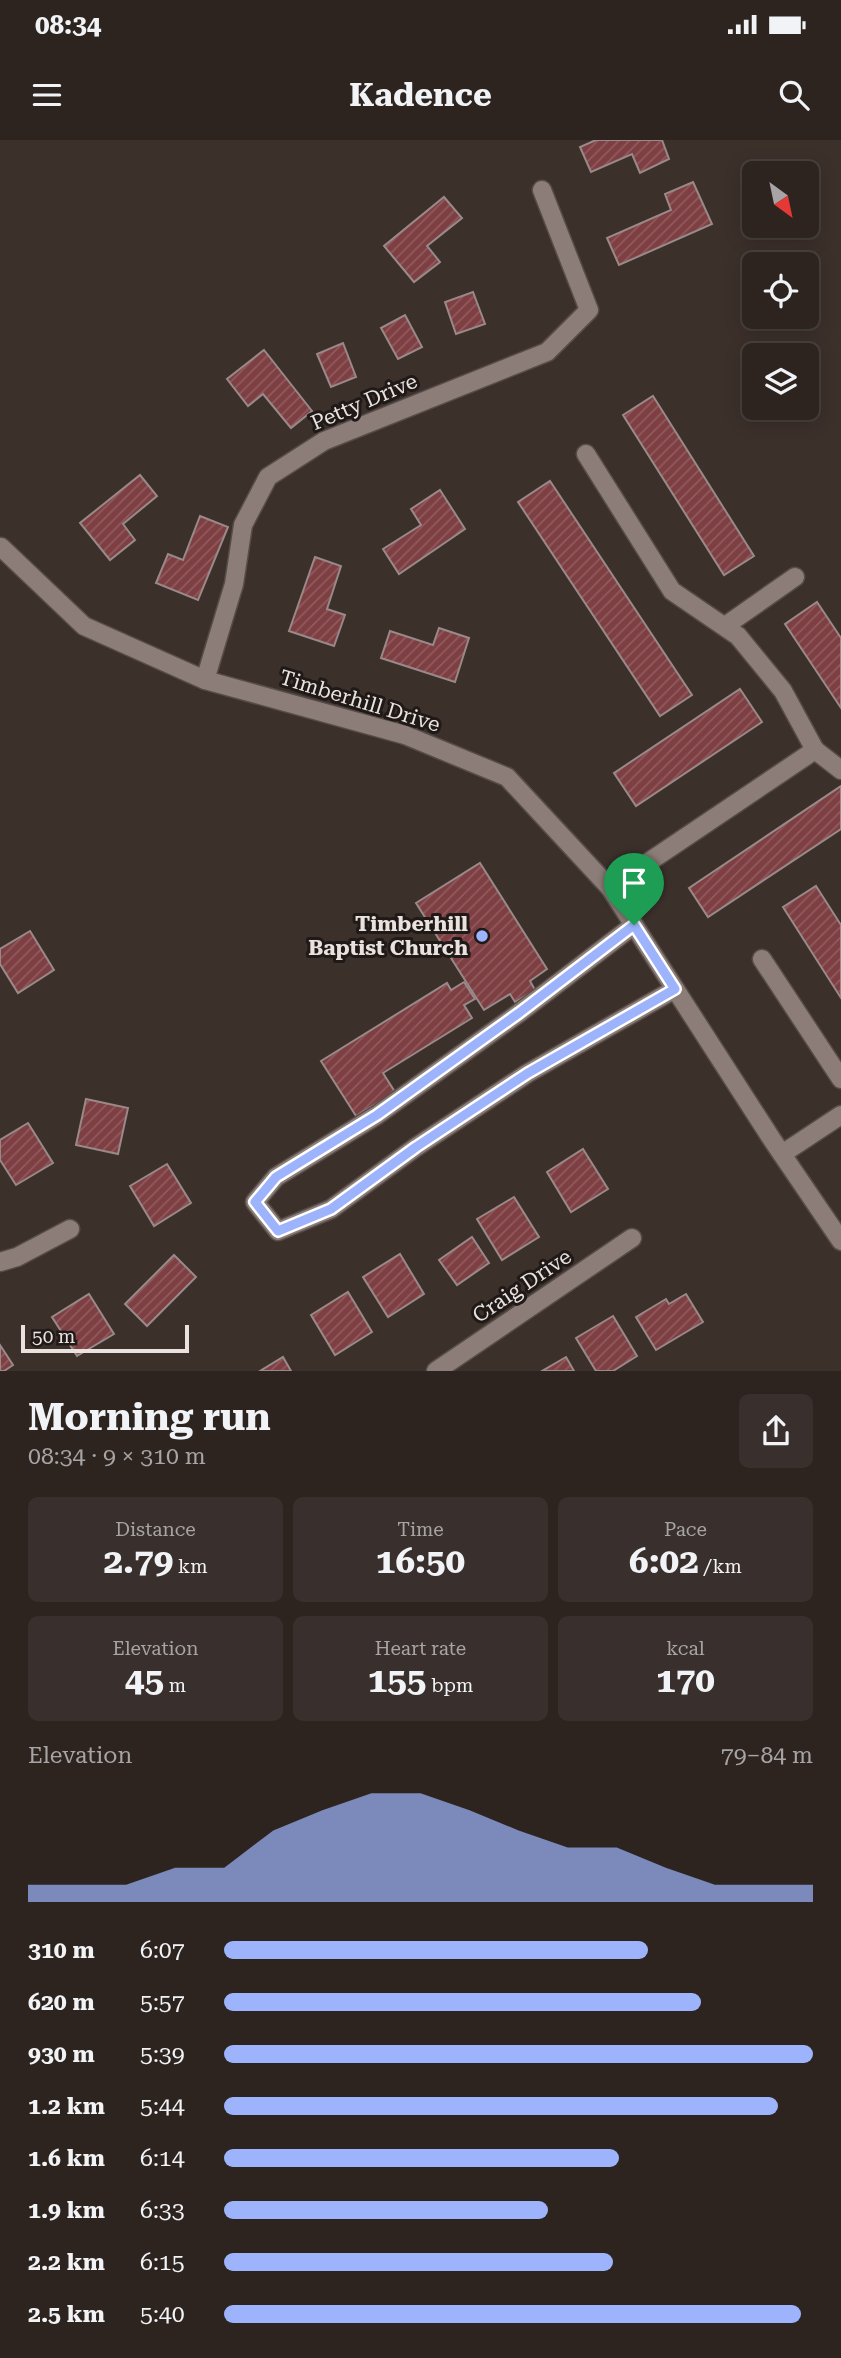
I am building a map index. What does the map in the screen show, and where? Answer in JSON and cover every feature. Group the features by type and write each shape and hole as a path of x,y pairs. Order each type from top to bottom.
{"street":[{"name":"Petty Drive","path":"205,680 234,584 243,525 268,477 324,441 547,352 589,310 542,190"},
{"path":"586,454 672,591 738,636 783,691 815,750 841,770"},
{"name":"Timberhill Drive","path":"1,547 84,626 205,680 405,735 507,777 610,888 841,1241"},
{"path":"725,626 795,577"},
{"path":"610,888 815,750"},
{"path":"634,925 519,1013 377,1115 276,1177 255,1202 278,1231 331,1209 416,1147 528,1073 675,989"},
{"path":"762,959 841,1079"},
{"path":"782,1154 841,1115"},
{"path":"0,1262 17,1257 69,1229"},
{"name":"Craig Drive","path":"436,1371 632,1238"}],"building":[{"path":"596,140 662,140 669,159 640,173 632,154 591,172 580,147"},
{"path":"693,182 712,224 619,265 607,238 671,210 665,194"},
{"path":"444,197 462,218 427,246 440,262 414,282 384,246"},
{"path":"473,292 485,324 456,334 445,302"},
{"path":"405,315 422,347 398,359 381,328"},
{"path":"343,343 356,377 331,387 317,354"},
{"path":"264,350 312,411 291,428 263,394 248,406 227,379"},
{"path":"653,396 754,556 724,575 623,415"},
{"path":"140,475 157,496 123,524 135,540 110,560 80,523"},
{"path":"550,481 692,695 660,716 518,502"},
{"path":"440,490 465,529 399,574 383,549 421,525 411,509"},
{"path":"200,516 228,527 198,600 156,583 168,554 183,560"},
{"path":"315,557 341,566 327,609 345,615 334,646 289,631"},
{"path":"817,602 841,638 841,708 785,624"},
{"path":"439,628 469,638 455,682 381,658 390,631 433,645"},
{"path":"740,689 762,722 636,806 614,773"},
{"path":"841,786 841,829 708,917 689,888"},
{"name":"Timberhill Baptist Church","path":"480,863 547,969 530,981 535,990 515,1002 510,994 484,1010 416,903"},
{"path":"816,886 841,925 841,998 783,907"},
{"path":"30,931 54,970 18,993 0,964 0,949"},
{"path":"464,982 475,999 464,1005 472,1018 383,1073 395,1092 356,1116 321,1061 447,983 451,990"},
{"path":"86,1099 128,1108 118,1154 76,1145"},
{"path":"28,1123 53,1163 16,1185 0,1160 0,1140"},
{"path":"583,1149 608,1189 571,1212 547,1172"},
{"path":"167,1164 191,1203 154,1226 130,1186"},
{"path":"514,1197 539,1237 502,1260 477,1219"},
{"path":"472,1237 489,1263 457,1285 439,1260"},
{"path":"400,1254 424,1294 388,1317 363,1277"},
{"path":"174,1255 196,1277 147,1326 125,1304"},
{"path":"348,1292 372,1332 335,1355 311,1315"},
{"path":"89,1294 114,1334 77,1356 52,1317"},
{"path":"686,1294 703,1322 656,1350 636,1317 666,1299 669,1304"},
{"path":"613,1316 637,1356 613,1371 596,1371 576,1338"},
{"path":"0,1345 13,1365 4,1371 0,1371"},
{"path":"283,1357 291,1371 260,1371"},
{"path":"566,1357 574,1371 542,1371"}],"place":[{"name":"Timberhill Baptist Church","path":"482,936"}],"route":[{"path":"634,925 675,989 528,1073 416,1147 331,1209 278,1231 255,1202 276,1177 377,1115 519,1013 634,925"}]}
